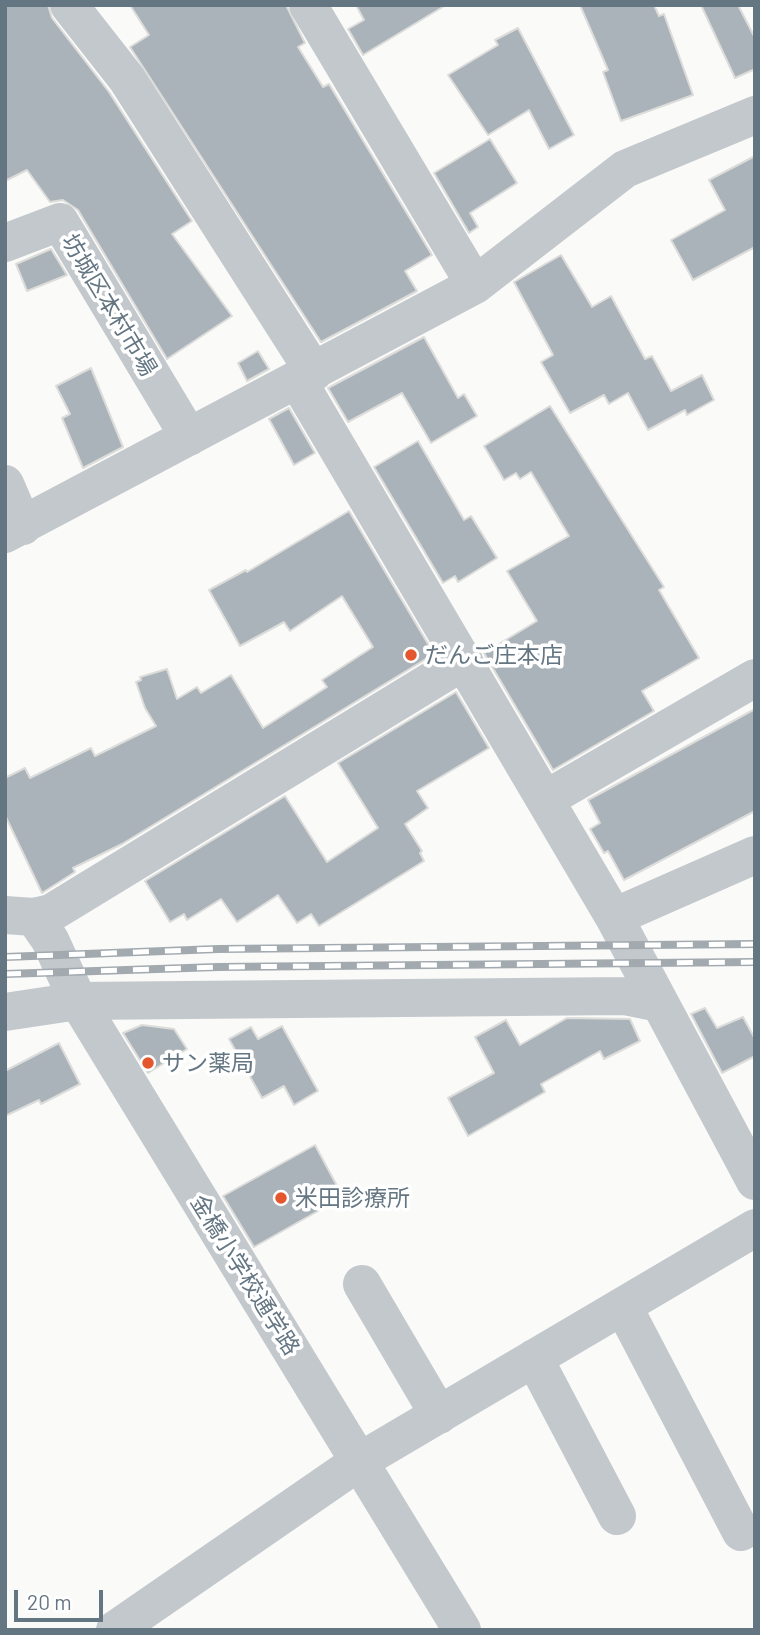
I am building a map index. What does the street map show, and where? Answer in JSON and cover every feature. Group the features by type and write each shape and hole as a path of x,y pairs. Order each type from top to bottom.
{"street":[{"path":"69,5 127,79 306,377 464,661 614,917 755,1181"},
{"path":"308,5 475,285"},
{"path":"5,484 14,530 475,285 625,169 755,115"},
{"name":"坊城区本村市場","path":"5,243 60,222 189,437"},
{"path":"20,916 51,913 464,661"},
{"path":"546,799 755,678"},
{"path":"614,917 755,855"},
{"name":"金橋小学校通学路","path":"20,916 50,940 78,1001 462,1630"},
{"path":"5,1012 78,1001 625,996 660,1003"},
{"path":"115,1630 360,1461 755,1228"},
{"path":"362,1284 439,1415"},
{"path":"623,1306 741,1532"},
{"path":"534,1359 617,1516"}],"building":[{"path":"5,5 48,5 52,18 109,92 192,221 172,234 232,316 167,359 78,210 63,200 50,202 27,170 5,181"},
{"path":"130,5 286,5 305,43 298,47 323,87 329,84 432,255 405,271 417,291 321,342 130,47 149,35"},
{"path":"356,5 446,5 363,55 348,29 364,20"},
{"path":"580,5 654,5 659,16 664,14 693,95 621,121 603,72 608,70"},
{"path":"701,5 738,5 755,38 755,69 735,78"},
{"path":"518,28 574,135 549,149 529,110 488,135 448,75 498,45 495,40"},
{"path":"490,139 517,183 470,213 478,227 469,233 434,173"},
{"path":"755,156 755,247 693,280 671,240 725,210 709,180"},
{"path":"51,249 67,275 27,291 16,264"},
{"path":"561,255 592,307 611,296 645,359 652,356 671,391 702,375 714,400 687,415 685,410 648,430 628,393 609,404 604,395 570,413 541,362 553,355 514,282"},
{"path":"424,337 458,398 464,394 477,416 431,443 402,393 348,422 328,388"},
{"path":"258,351 269,369 247,381 238,363"},
{"path":"91,368 123,447 83,468 62,418 70,414 56,386"},
{"path":"550,406 664,587 659,590 699,658 642,691 654,711 553,770 484,653 537,621 507,571 569,536 531,472 520,479 516,473 504,480 484,446"},
{"path":"289,408 315,453 294,465 269,419"},
{"path":"418,441 464,520 471,516 497,558 458,582 455,576 443,583 374,467"},
{"path":"349,511 434,654 122,844 73,868 75,872 42,893 5,815 5,778 25,768 30,778 91,748 95,756 156,726 145,708 136,682 141,680 140,677 167,669 177,699 197,687 201,693 231,675 263,728 327,687 322,680 373,647 342,596 290,631 284,622 240,646 209,590 246,570 247,572"},
{"path":"456,692 489,748 417,791 428,808 405,824 422,851 420,853 424,861 319,926 311,914 297,923 278,895 237,922 221,899 187,920 184,914 170,922 145,881 285,796 327,862 378,828 338,763"},
{"path":"755,709 755,811 624,880 608,851 604,853 590,829 600,823 588,800"},
{"path":"705,1008 717,1028 743,1017 755,1039 755,1056 722,1073 691,1014"},
{"path":"567,1018 630,1019 640,1041 604,1059 600,1051 541,1084 545,1092 468,1136 448,1098 494,1073 475,1037 506,1020 520,1045"},
{"name":"サン薬局","path":"142,1025 174,1029 187,1049 148,1073 123,1033"},
{"path":"282,1026 318,1091 294,1105 284,1086 262,1098 229,1039 251,1027 258,1039"},
{"path":"59,1043 80,1084 41,1104 39,1100 5,1116 5,1071"},
{"name":"米田診療所","path":"315,1145 343,1197 254,1247 223,1196"}],"railway":[{"path":"5,957 218,949 755,944"},
{"path":"5,974 218,967 755,962"}],"place":[{"name":"だんご庄本店","path":"411,655"},
{"name":"サン薬局","path":"148,1063"},
{"name":"米田診療所","path":"281,1198"}]}
